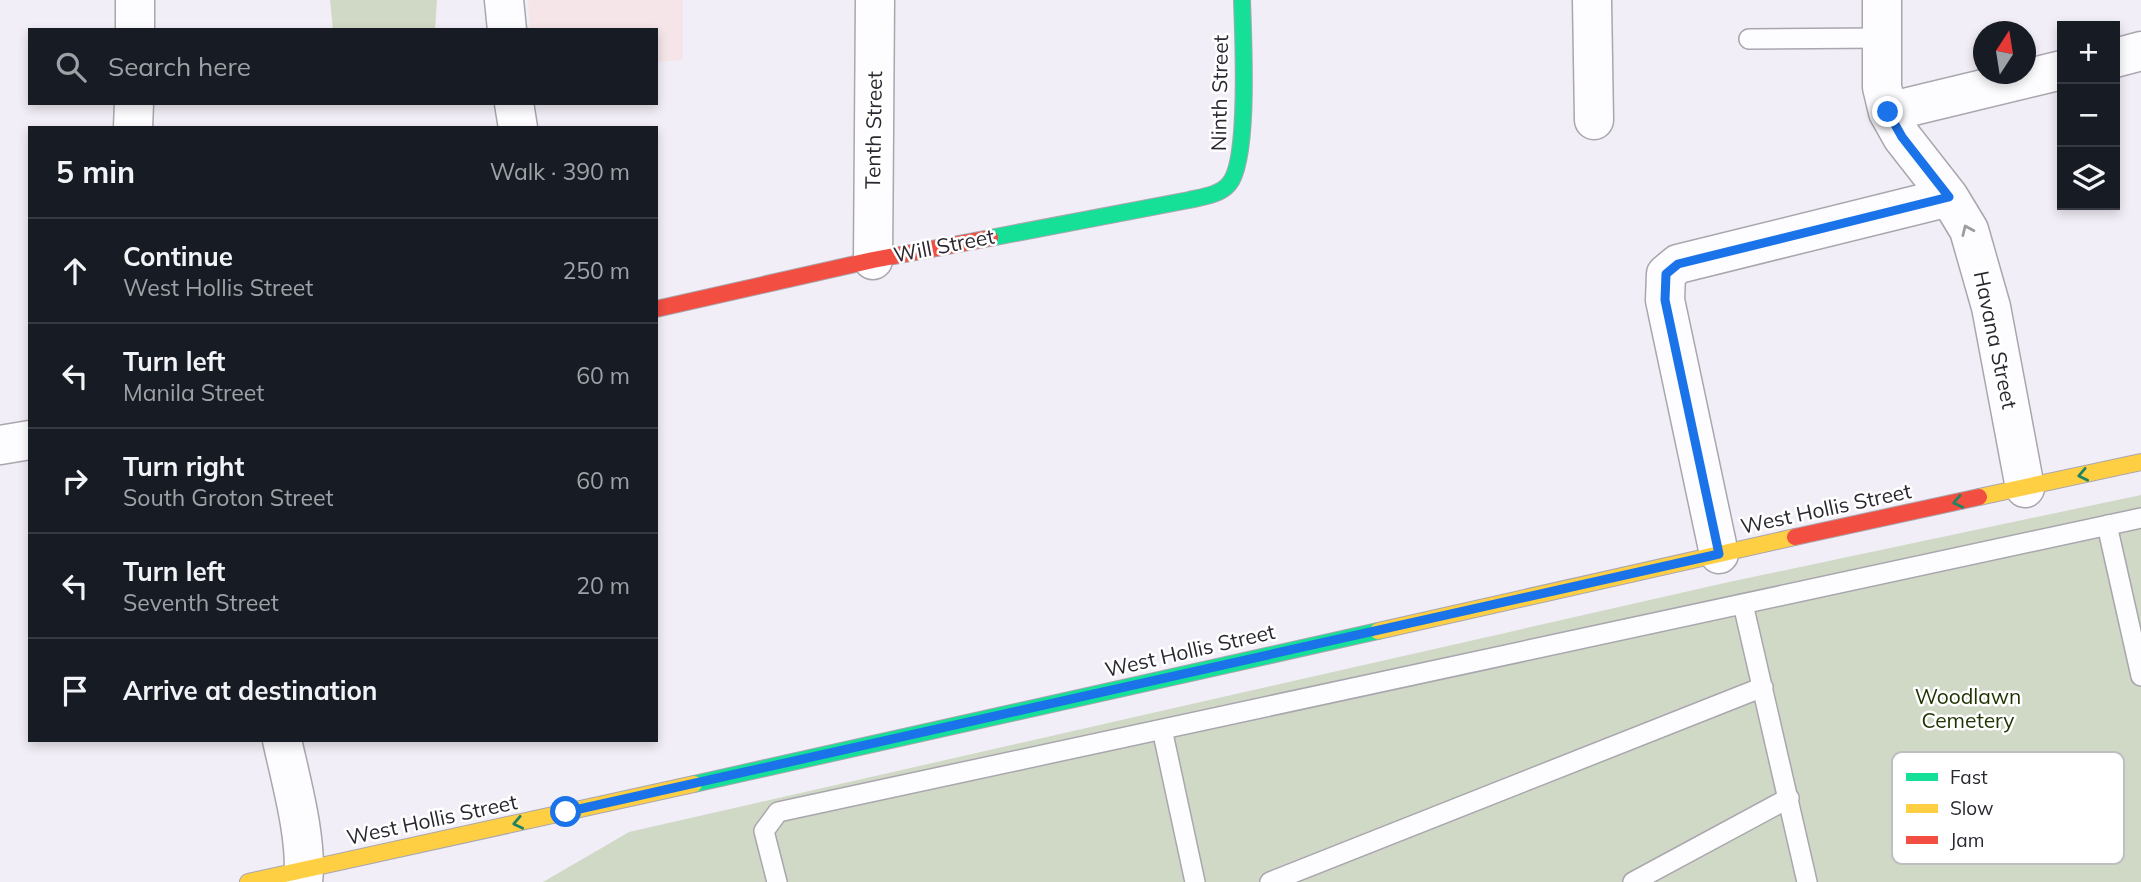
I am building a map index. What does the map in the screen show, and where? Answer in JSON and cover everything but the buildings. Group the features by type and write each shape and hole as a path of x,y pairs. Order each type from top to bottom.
{"main road":[{"name":"Ninth Street","path":"1231,184 1238,169 1242,134 1242,0"},
{"name":"Will Street","path":"658,309 873,260 1189,200 1211,195 1231,184"},
{"name":"West Hollis Street","path":"248,882 304,876 765,768 1719,554 2141,463"}],"street":[{"path":"135,0 135,28"},
{"path":"504,0 507,28"},
{"name":"Tenth Street","path":"873,260 875,0"},
{"path":"1592,0 1594,120"},
{"path":"1882,0 1882,88 1888,112 2057,71"},
{"path":"2120,57 2141,51"},
{"path":"133,126 134,105"},
{"path":"514,105 518,126"},
{"name":"Havana Street","path":"1888,112 1902,137 1949,197 1969,230 1991,307 2025,488"},
{"path":"1719,554 1665,300 1666,274 1678,264 1949,197"},
{"path":"0,445 28,440"},
{"path":"282,742 297,810 304,876"}],"lane":[{"path":"1749,39 1882,38"},
{"path":"777,882 764,831 778,812 2141,517"},
{"path":"2107,525 2141,676"},
{"path":"1743,604 1807,882"},
{"path":"1270,882 1763,687"},
{"path":"1161,729 1195,882"},
{"path":"1633,882 1788,798"}],"shaded area":[{"path":"528,0 683,0 683,60 658,62 658,28 530,28"}],"green space":[{"path":"330,0 437,0 435,28 333,28"},
{"name":"Woodlawn Cemetery","path":"2141,495 2141,882 543,882 629,832 1729,582"}],"traffic: fast":[{"path":"990,238 1199,198 1225,188 1236,171 1243,125 1242,0"},
{"path":"694,784 1378,631"}],"traffic: slow":[{"path":"1979,497 2141,462"},
{"path":"1378,631 1795,537"},
{"path":"248,882 694,784"}],"traffic: jam":[{"path":"658,309 873,260 990,238"},
{"path":"1795,537 1979,497"}],"route":[{"path":"566,812 1719,554 1665,300 1666,274 1678,264 1949,197 1902,137 1888,112"}]}
